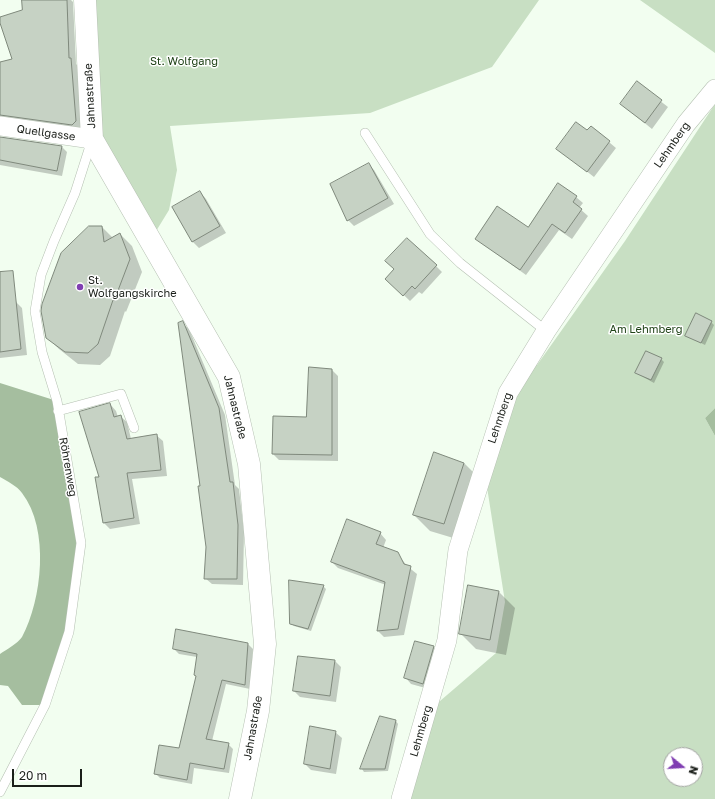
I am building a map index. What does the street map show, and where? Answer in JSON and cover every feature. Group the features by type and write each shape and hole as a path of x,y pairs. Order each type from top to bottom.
{"street":[{"name":"Jahnastraße","path":"85,0 92,139 229,377 249,464 265,644 258,711 240,799"},
{"name":"Lehmberg","path":"401,799 447,640 458,550 508,393 546,331 686,124 715,89"},
{"name":"Quellgasse","path":"0,126 92,139"}],"lane":[{"path":"365,133 430,234 460,263 546,331"},
{"name":"Röhrenweg","path":"0,792 45,705 69,632 81,543 58,411 42,352 35,311 41,275 75,193 92,139"},
{"path":"58,411 121,394 134,428"}],"green space":[{"name":"St. Wolfgang","path":"85,0 539,0 492,67 370,113 170,126 177,170 169,210 150,241 92,139"},
{"path":"640,0 715,0 715,53"},
{"name":"Am Lehmberg","path":"715,104 715,408 705,418 715,436 715,799 401,799 426,713 496,653 505,602 484,468 526,362 537,365 625,241"},
{"path":"0,383 57,401 81,543 69,632 45,705 22,705 8,686 0,685 0,654 22,637 29,622 38,585 40,545 37,525 31,508 20,490 0,477"},
{"path":"715,408 715,436 705,418"}],"building":[{"path":"22,0 67,0 69,58 71,58 76,121 72,125 0,115 0,62 12,59 0,23 0,17 22,10"},
{"path":"637,81 662,100 645,123 620,104"},
{"path":"576,122 587,130 591,126 610,141 587,172 556,149"},
{"path":"0,137 62,146 57,171 0,160"},
{"path":"369,163 388,198 347,221 330,184"},
{"path":"558,183 577,196 573,202 582,209 565,233 552,224 520,270 475,239 497,206 528,227"},
{"path":"200,191 220,226 192,242 172,207"},
{"name":"St. Wolfgangskirche","path":"89,226 102,226 104,242 120,233 130,259 114,301 113,300 98,344 88,353 65,352 46,338 41,311 42,304 61,253"},
{"path":"407,238 437,265 415,289 412,286 403,296 385,279 394,269 385,261"},
{"path":"13,271 21,349 0,352 0,272"},
{"path":"696,313 712,321 701,343 685,336"},
{"path":"183,321 219,408 230,482 233,482 238,525 237,579 204,579 206,547 198,486 200,486 178,323"},
{"path":"646,351 662,358 651,380 635,373"},
{"path":"309,367 332,369 332,455 272,454 273,416 306,417"},
{"path":"110,403 114,417 121,415 127,439 157,434 161,470 127,473 134,518 103,523 95,477 99,477 79,412"},
{"path":"434,452 464,463 444,524 413,515"},
{"path":"347,519 381,532 376,544 398,552 404,564 411,566 398,629 377,631 385,582 331,562"},
{"path":"289,580 324,585 308,629 290,624"},
{"path":"468,585 499,591 490,640 459,634"},
{"path":"176,629 248,643 245,685 222,680 206,739 229,743 224,769 190,763 187,780 154,774 159,745 179,748 196,676 194,675 197,654 173,649"},
{"path":"415,641 434,646 423,684 404,678"},
{"path":"298,656 335,660 330,696 293,691"},
{"path":"380,716 396,720 385,769 360,769"},
{"path":"310,726 336,731 330,769 304,764"}],"place":[{"name":"St. Wolfgangskirche","path":"80,287"}]}
